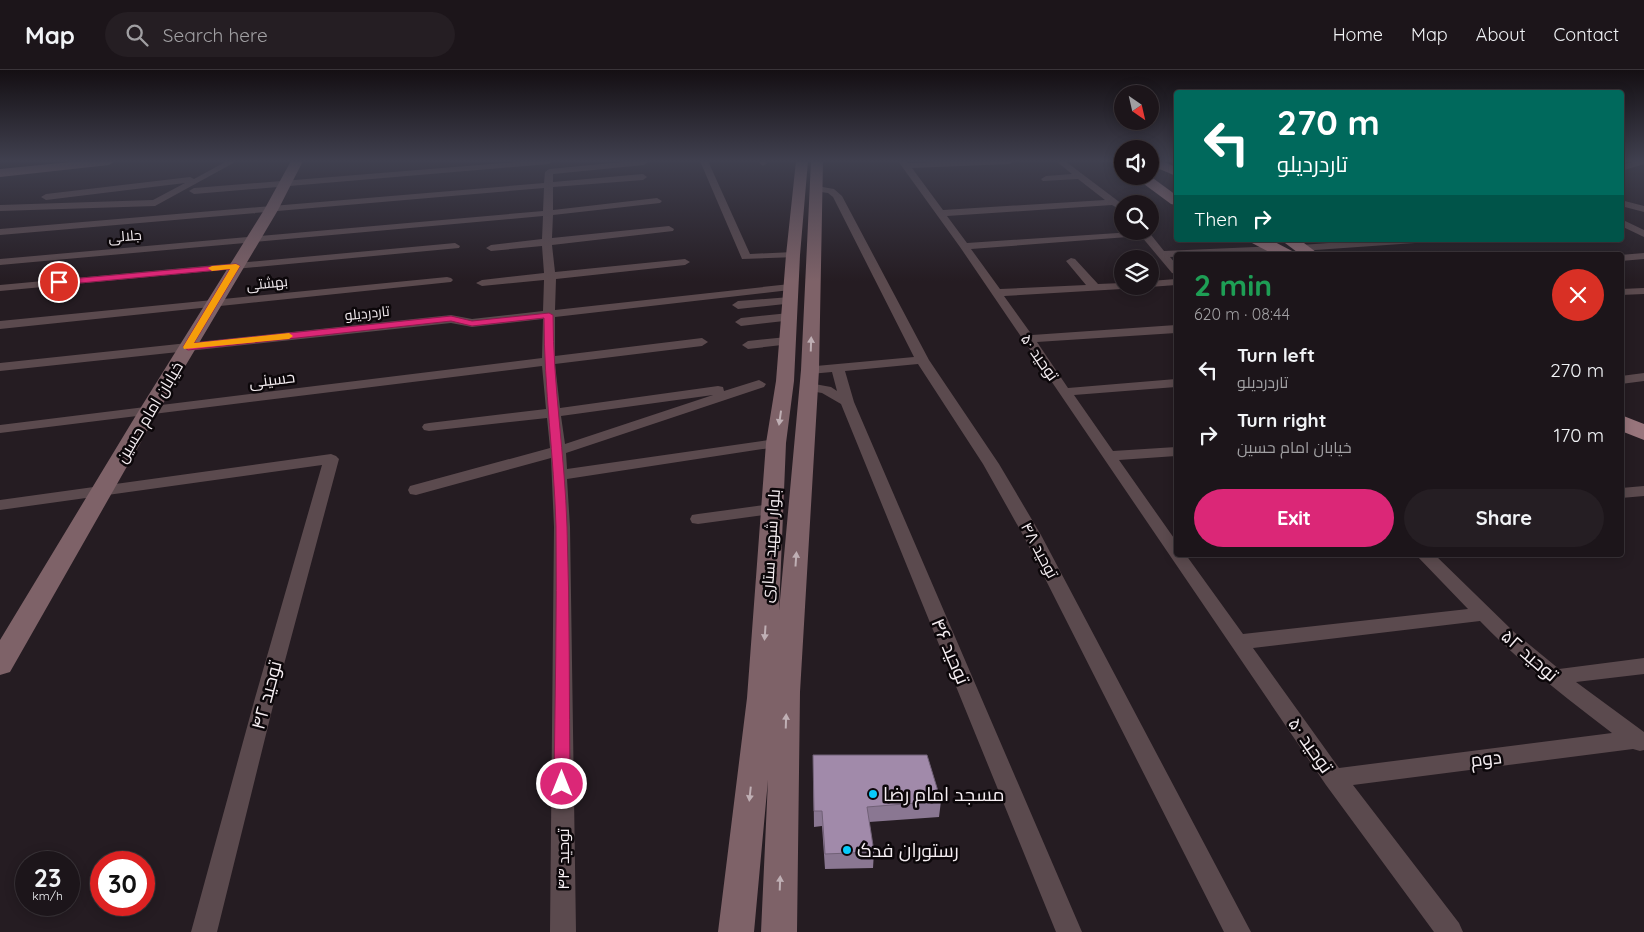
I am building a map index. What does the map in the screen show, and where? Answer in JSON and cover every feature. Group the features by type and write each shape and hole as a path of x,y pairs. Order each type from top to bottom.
{"main road":[{"name":"خیابان امام حسین","path":"0,664 148,412 275,201"},
{"name":"بلوار شهید ستاری","path":"736,932 761,698 776,442 785,381 792,255 806,201"},
{"name":"بلوار شهید ستاری","path":"779,932 786,692 810,379 809,201"},
{"path":"1266,242 1293,249"},
{"path":"1624,409 1644,419"},
{"path":"1624,423 1644,433"}],"street":[{"path":"0,208 156,201"},
{"path":"0,232 372,201"},
{"name":"توحید ۴۴","path":"548,201 547,242 550,276 548,362 558,451 562,539 563,932"},
{"name":"جلالی","path":"0,262 548,213 655,201"},
{"path":"722,201 746,257 792,255"},
{"name":"توحید ۴۸","path":"840,201 922,360 991,464 1032,535 1238,932"},
{"name":"توحید ۵۰","path":"932,201 1109,456 1170,535"},
{"path":"1624,204 1644,209"},
{"path":"940,213 1114,206"},
{"path":"1624,226 1644,234"},
{"path":"491,248 669,229"},
{"path":"964,246 1114,234"},
{"path":"1150,240 1174,269"},
{"path":"1214,252 1293,249 1387,242"},
{"path":"0,288 455,246"},
{"path":"1162,254 1174,254"},
{"path":"1624,258 1644,256"},
{"path":"1071,261 1095,287"},
{"path":"482,283 685,262"},
{"name":"بهشتی","path":"0,325 447,280"},
{"path":"1159,283 1174,282"},
{"path":"996,293 1114,286"},
{"path":"1624,292 1644,291"},
{"path":"738,305 790,301"},
{"path":"741,322 790,301"},
{"name":"تاردردیلو","path":"0,367 451,319 472,323 549,315 790,301"},
{"path":"1028,339 1174,329"},
{"path":"748,345 787,341"},
{"name":"حسینی","path":"0,429 702,342"},
{"path":"810,379 838,368 922,360"},
{"name":"توحید ۴۶","path":"838,368 847,402 1069,932"},
{"path":"1624,380 1644,378"},
{"path":"810,379 847,402"},
{"path":"429,427 553,413 785,381"},
{"path":"1064,392 1174,383"},
{"path":"416,490 558,451 759,384"},
{"path":"559,475 776,442"},
{"path":"1109,456 1174,451"},
{"path":"0,505 331,459"},
{"name":"توحید ۴۲","path":"204,932 265,698 331,459"},
{"path":"1624,493 1644,490"},
{"path":"698,519 772,509"},
{"name":"توحید ۵۰","path":"1179,557 1334,778 1450,932"},
{"name":"توحید ۵۲","path":"1427,557 1508,637 1640,742"},
{"path":"1239,642 1485,614"},
{"path":"1556,677 1644,666"},
{"name":"دوم","path":"1334,778 1640,742"}],"building":[{"path":"813,755 927,755 941,801 867,807 874,852 825,854 822,811 814,811"}],"slow traffic":[{"path":"212,268 236,266 188,347 289,336"}],"place":[{"name":"مسجد امام رضا","path":"873,794"},
{"name":"رستوران فدک","path":"847,850"}],"route":[{"path":"59,282 236,266 188,347 451,319 472,323 549,315 548,362 558,451 562,527 562,784"}]}
